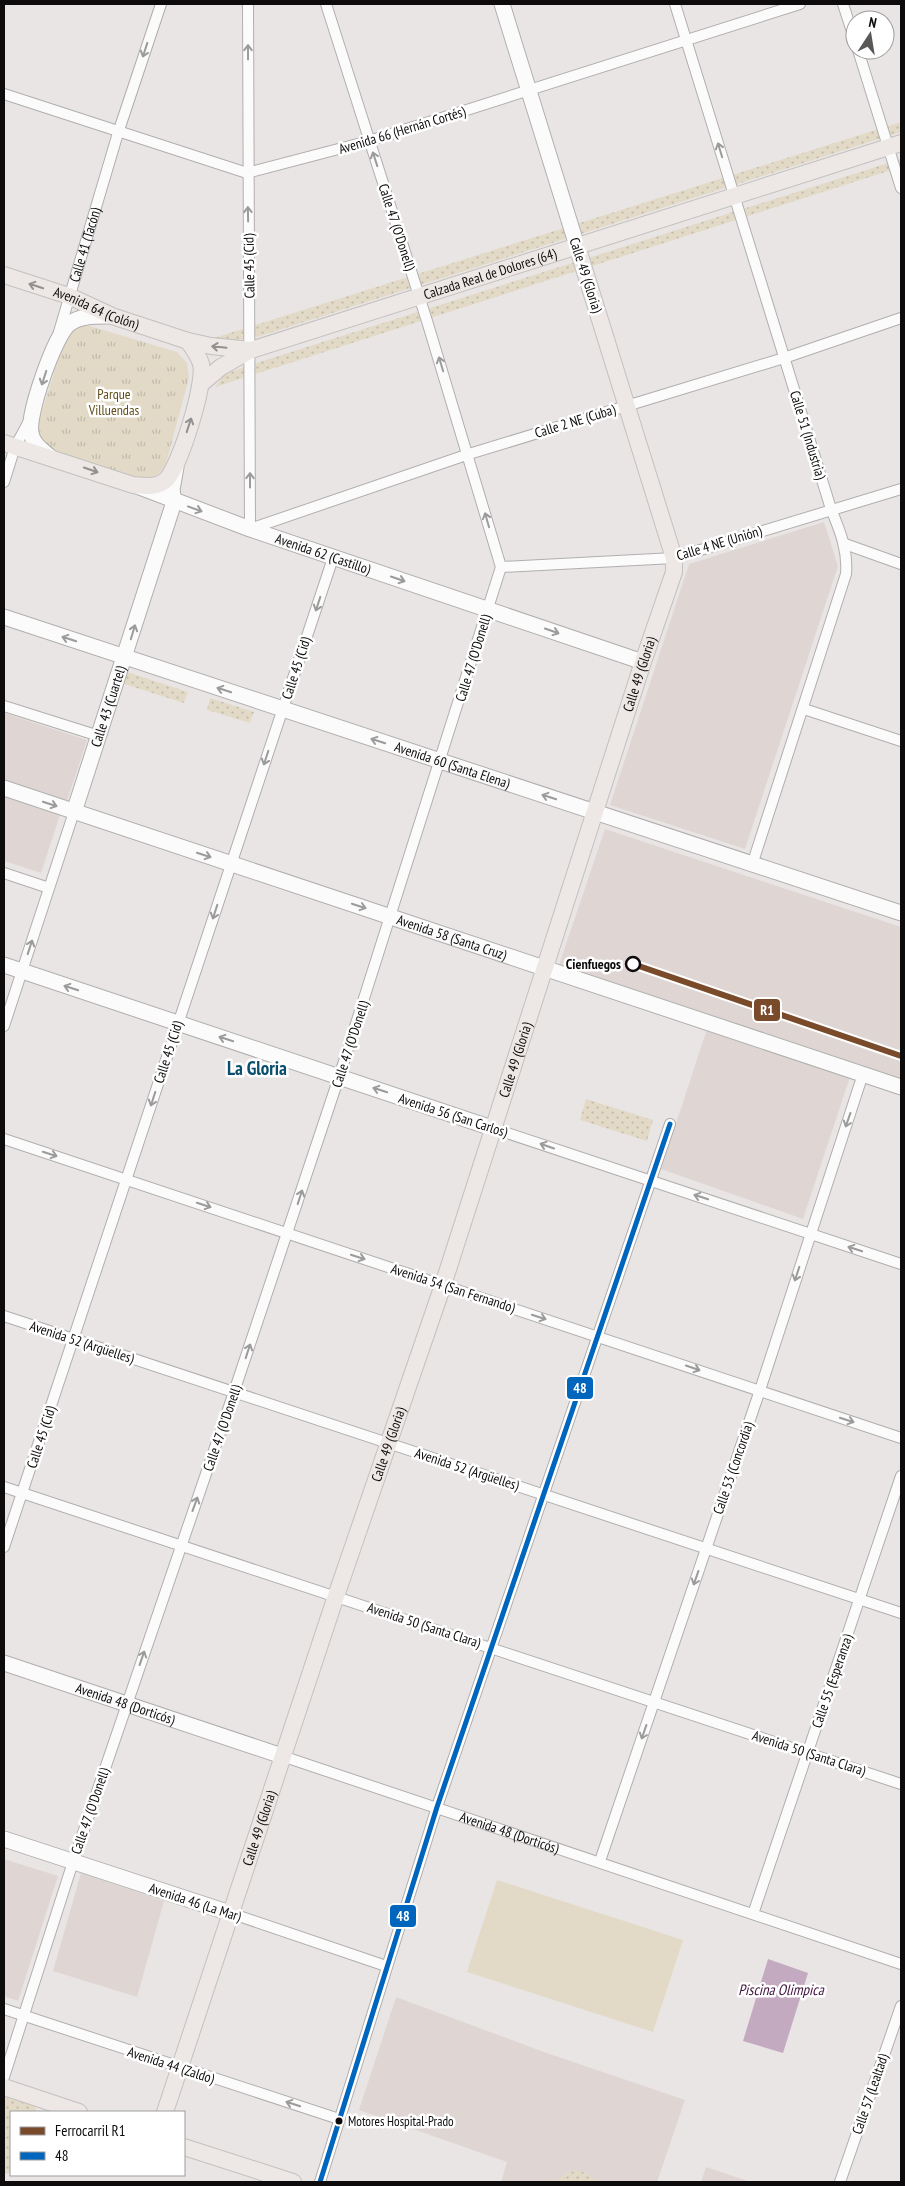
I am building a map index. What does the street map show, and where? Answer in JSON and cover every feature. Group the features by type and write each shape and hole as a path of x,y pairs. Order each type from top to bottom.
{"main road":[{"name":"Calzada Real de Dolores (64)","path":"202,384 220,367 251,350 895,145"},
{"name":"Calle 49 (Gloria)","path":"165,2110 282,1756 443,1285 492,1128 674,572 674,558 577,246"},
{"name":"Avenida 64 (Colón)","path":"4,275 68,296 112,316 188,341"},
{"name":"Calzada Real de Dolores (64)","path":"188,341 211,346 251,350"},
{"path":"188,341 201,363 202,384"},
{"name":"Calle 43 (Cuartel)","path":"176,467 202,384"},
{"name":"Avenida 62 (Castillo)","path":"10,445 49,456 134,485"},
{"path":"134,485 149,487 165,480 176,467"},
{"path":"4,2087 76,2111"},
{"path":"186,2146 293,2182"}],"street":[{"name":"Calle 41 (Tacón)","path":"4,482 10,445 31,416 56,340 118,133 161,4"},
{"name":"Calle 45 (Cid)","path":"248,4 247,174 251,350 250,529"},
{"name":"Calle 47 (O'Donell)","path":"4,2077 22,2015 73,1862 288,1233 391,916 501,567 469,454 420,296 326,4"},
{"name":"Calle 49 (Gloria)","path":"502,4 577,246"},
{"name":"Calle 51 (Industria)","path":"675,4 784,358 844,544 846,574 752,866"},
{"name":"Avenida 66 (Hernán Cortés)","path":"247,174 369,141 800,4"},
{"path":"862,60 895,145 901,188"},
{"path":"4,94 247,174"},
{"path":"56,340 68,324 86,317 112,316"},
{"name":"Calle 2 NE (Cuba)","path":"250,529 469,454 784,358 901,318"},
{"path":"31,416 30,432 35,444 49,456"},
{"name":"Calle 43 (Cuartel)","path":"4,1026 174,502 172,490 176,467"},
{"name":"Avenida 62 (Castillo)","path":"134,485 174,502 333,558 643,662"},
{"name":"Calle 4 NE (Unión)","path":"501,567 674,558 901,489"},
{"path":"844,544 901,564"},
{"name":"Calle 45 (Cid)","path":"4,1547 333,558"},
{"name":"Avenida 60 (Santa Elena)","path":"4,617 901,914"},
{"path":"4,706 99,736"},
{"path":"804,709 901,741"},
{"name":"Avenida 58 (Santa Cruz)","path":"4,788 901,1087"},
{"path":"4,873 50,888"},
{"name":"Avenida 56 (San Carlos)","path":"4,965 901,1264"},
{"name":"Calle 53 (Concordia)","path":"600,1861 760,1390 863,1074"},
{"path":"320,2182 437,1807 543,1494 599,1337 670,1124"},
{"name":"Avenida 54 (San Fernando)","path":"4,1138 901,1438"},
{"name":"Avenida 52 (Argüelles)","path":"4,1316 901,1613"},
{"name":"Calle 55 (Esperanza)","path":"753,1914 901,1476"},
{"name":"Avenida 50 (Santa Clara)","path":"4,1487 901,1784"},
{"name":"Avenida 48 (Dorticós)","path":"4,1663 600,1861 901,1964"},
{"name":"Avenida 46 (La Mar)","path":"4,1839 386,1966"},
{"name":"Calle 57 (Lealtad)","path":"840,2182 901,2006"},
{"name":"Avenida 44 (Zaldo)","path":"4,2009 340,2119"}],"shaded area":[{"path":"824,522 838,566 745,849 610,805 689,564"},
{"path":"4,713 87,740 67,801 4,780"},
{"path":"4,794 61,812 41,873 4,861"},
{"path":"605,829 901,927 901,1079 559,965"},
{"path":"708,1026 850,1077 803,1219 661,1169"},
{"path":"4,1859 58,1876 18,2001 4,1996"},
{"path":"81,1873 164,1901 137,1997 53,1971"},
{"path":"396,1997 544,2052 685,2100 657,2182 501,2182 507,2162 359,2110"},
{"path":"706,2167 751,2182 701,2182"}],"green space":[{"path":"901,122 901,132 260,336 222,343 211,339"},
{"path":"901,159 901,167 215,387 225,374 250,365"},
{"name":"Parque Villuendas","path":"90,326 177,352 187,363 189,378 167,460 160,472 152,477 138,480 53,450 41,440 38,424 64,341 74,329"},
{"path":"127,672 188,692 184,703 124,684"},
{"path":"210,698 254,712 250,723 207,710"},
{"path":"586,1099 653,1120 647,1141 580,1120"},
{"path":"497,1880 683,1940 653,2032 467,1972"},
{"path":"4,2097 35,2106 36,2111 10,2111 10,2173 4,2174"},
{"path":"568,2172 586,2173 598,2182 554,2182"}],"water":[{"name":"Piscina Olimpica","path":"768,1959 808,1973 783,2053 743,2041"}],"rail line":[{"name":"R1","path":"633,964 901,1056"}],"transit line":[{"name":"48","path":"320,2182 437,1807 670,1124"}],"place":[{"name":"Cienfuegos","path":"633,964"},
{"name":"Motores Hospital-Prado","path":"339,2121"}],"district":[{"name":"La Gloria","path":"257,1068"}]}
